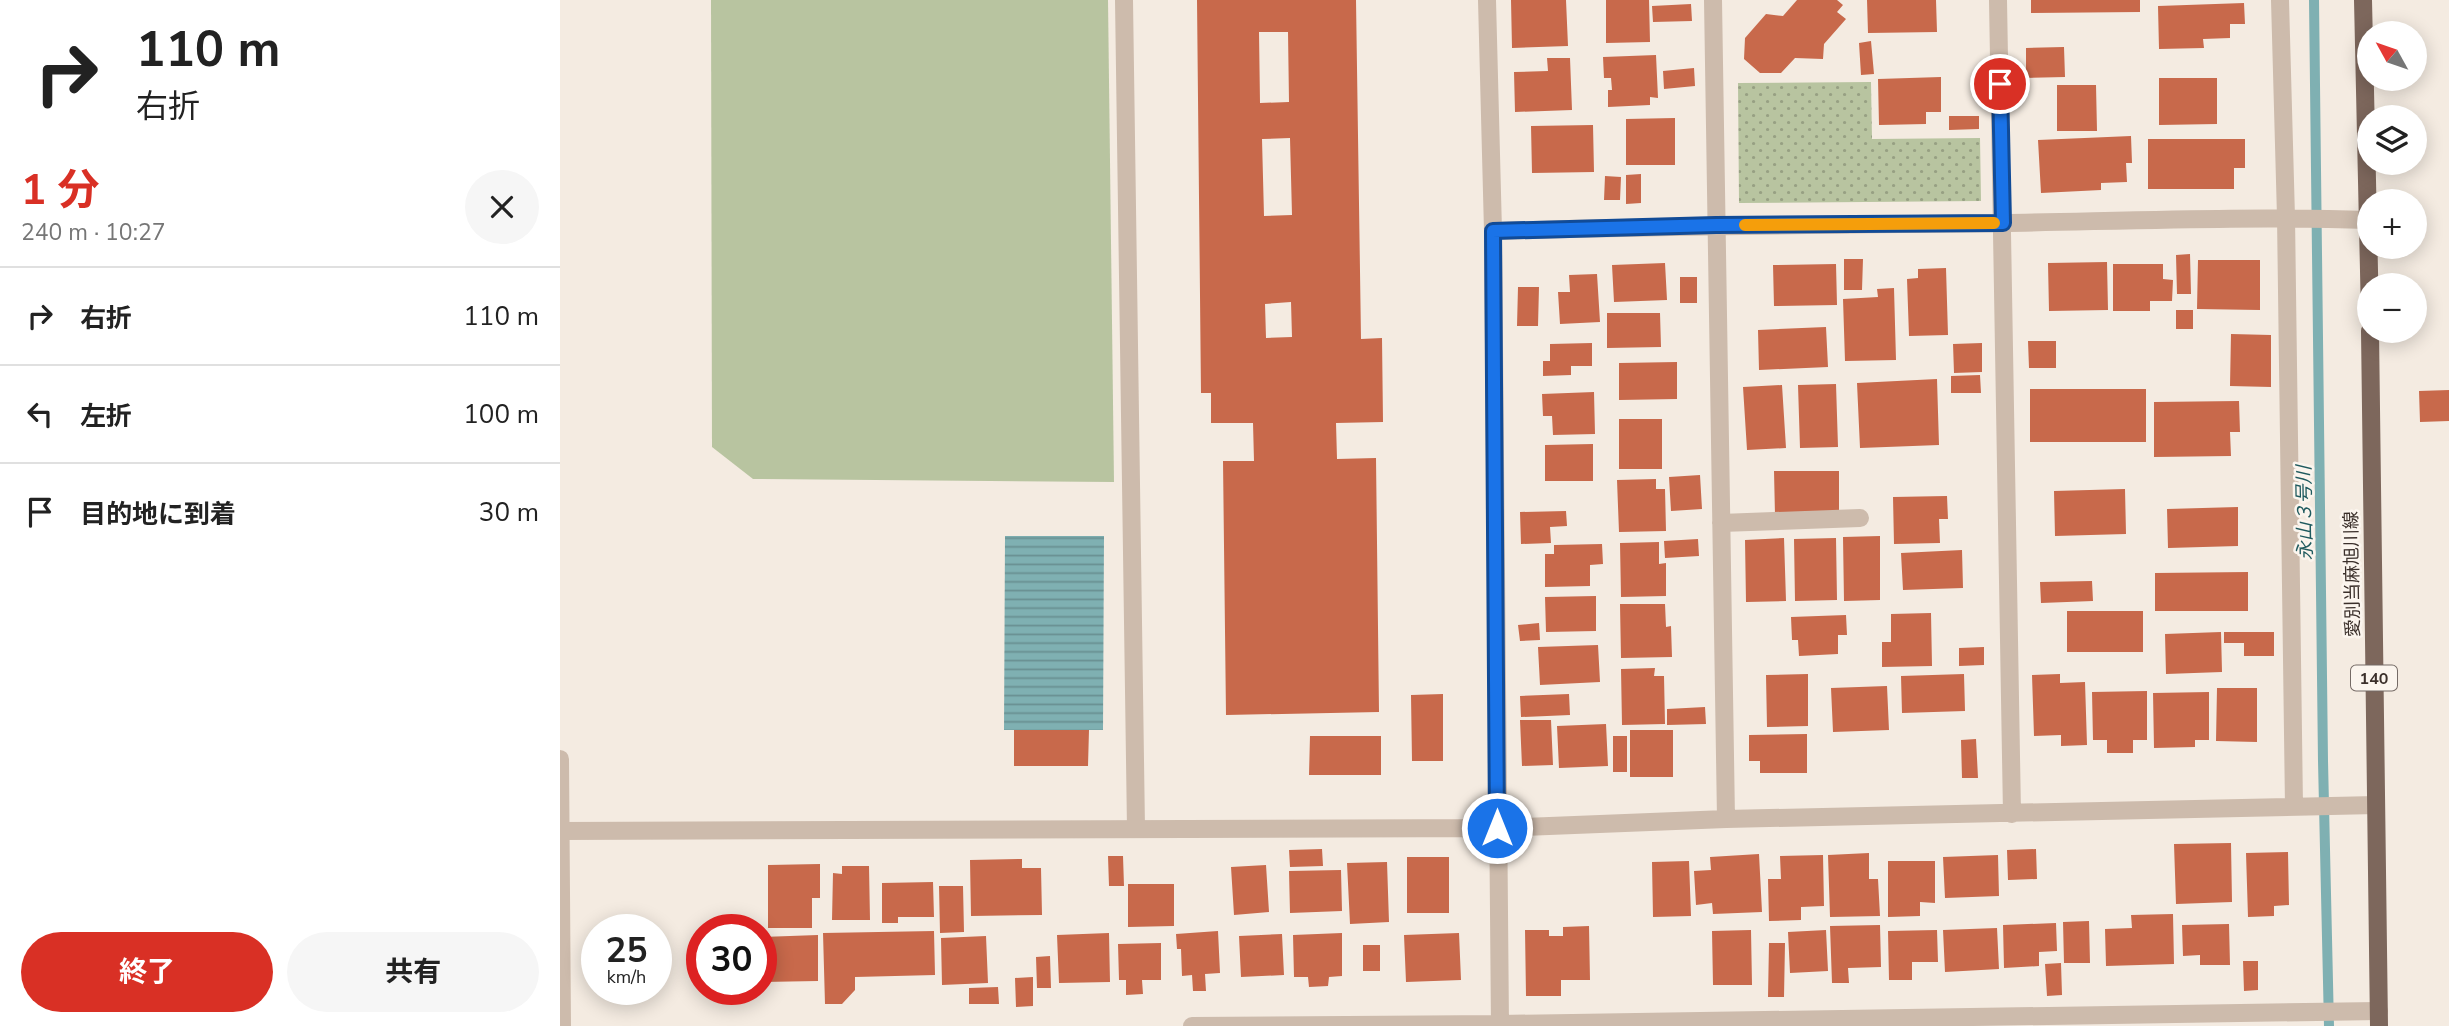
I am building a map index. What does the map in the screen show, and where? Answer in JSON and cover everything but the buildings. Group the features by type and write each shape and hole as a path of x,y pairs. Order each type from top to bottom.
{"main road":[{"path":"2363,0 2367,189"},
{"name":"愛別当麻旭川線","path":"2370,343 2379,1019"}],"street":[{"path":"1124,0 1136,829"},
{"path":"1488,0 1493,231 1500,1025"},
{"path":"1713,0 1726,820"},
{"path":"1998,0 2012,814"},
{"path":"2280,0 2292,218 2301,806"},
{"path":"1493,231 1716,225 2292,218 2357,220"},
{"path":"1721,523 1860,518"},
{"path":"560,758 562,1026"},
{"path":"561,831 1497,828 2376,805"},
{"path":"1192,1026 1500,1025 2314,1011 2355,1011 2379,1019"}],"green space":[{"path":"711,0 1108,0 1114,482 753,479 712,447"},
{"path":"1871,82 1872,139 1980,138 1981,201 1739,203 1738,83"}],"water":[{"path":"1005,536 1104,536 1103,730 1004,730"}],"waterway":[{"name":"永山３号川","path":"2314,0 2323,761 2329,1026"}],"slow traffic":[{"path":"1745,225 1994,223"}],"route":[{"path":"1497,828 1493,231 1716,225 2003,223 2000,84"}]}
